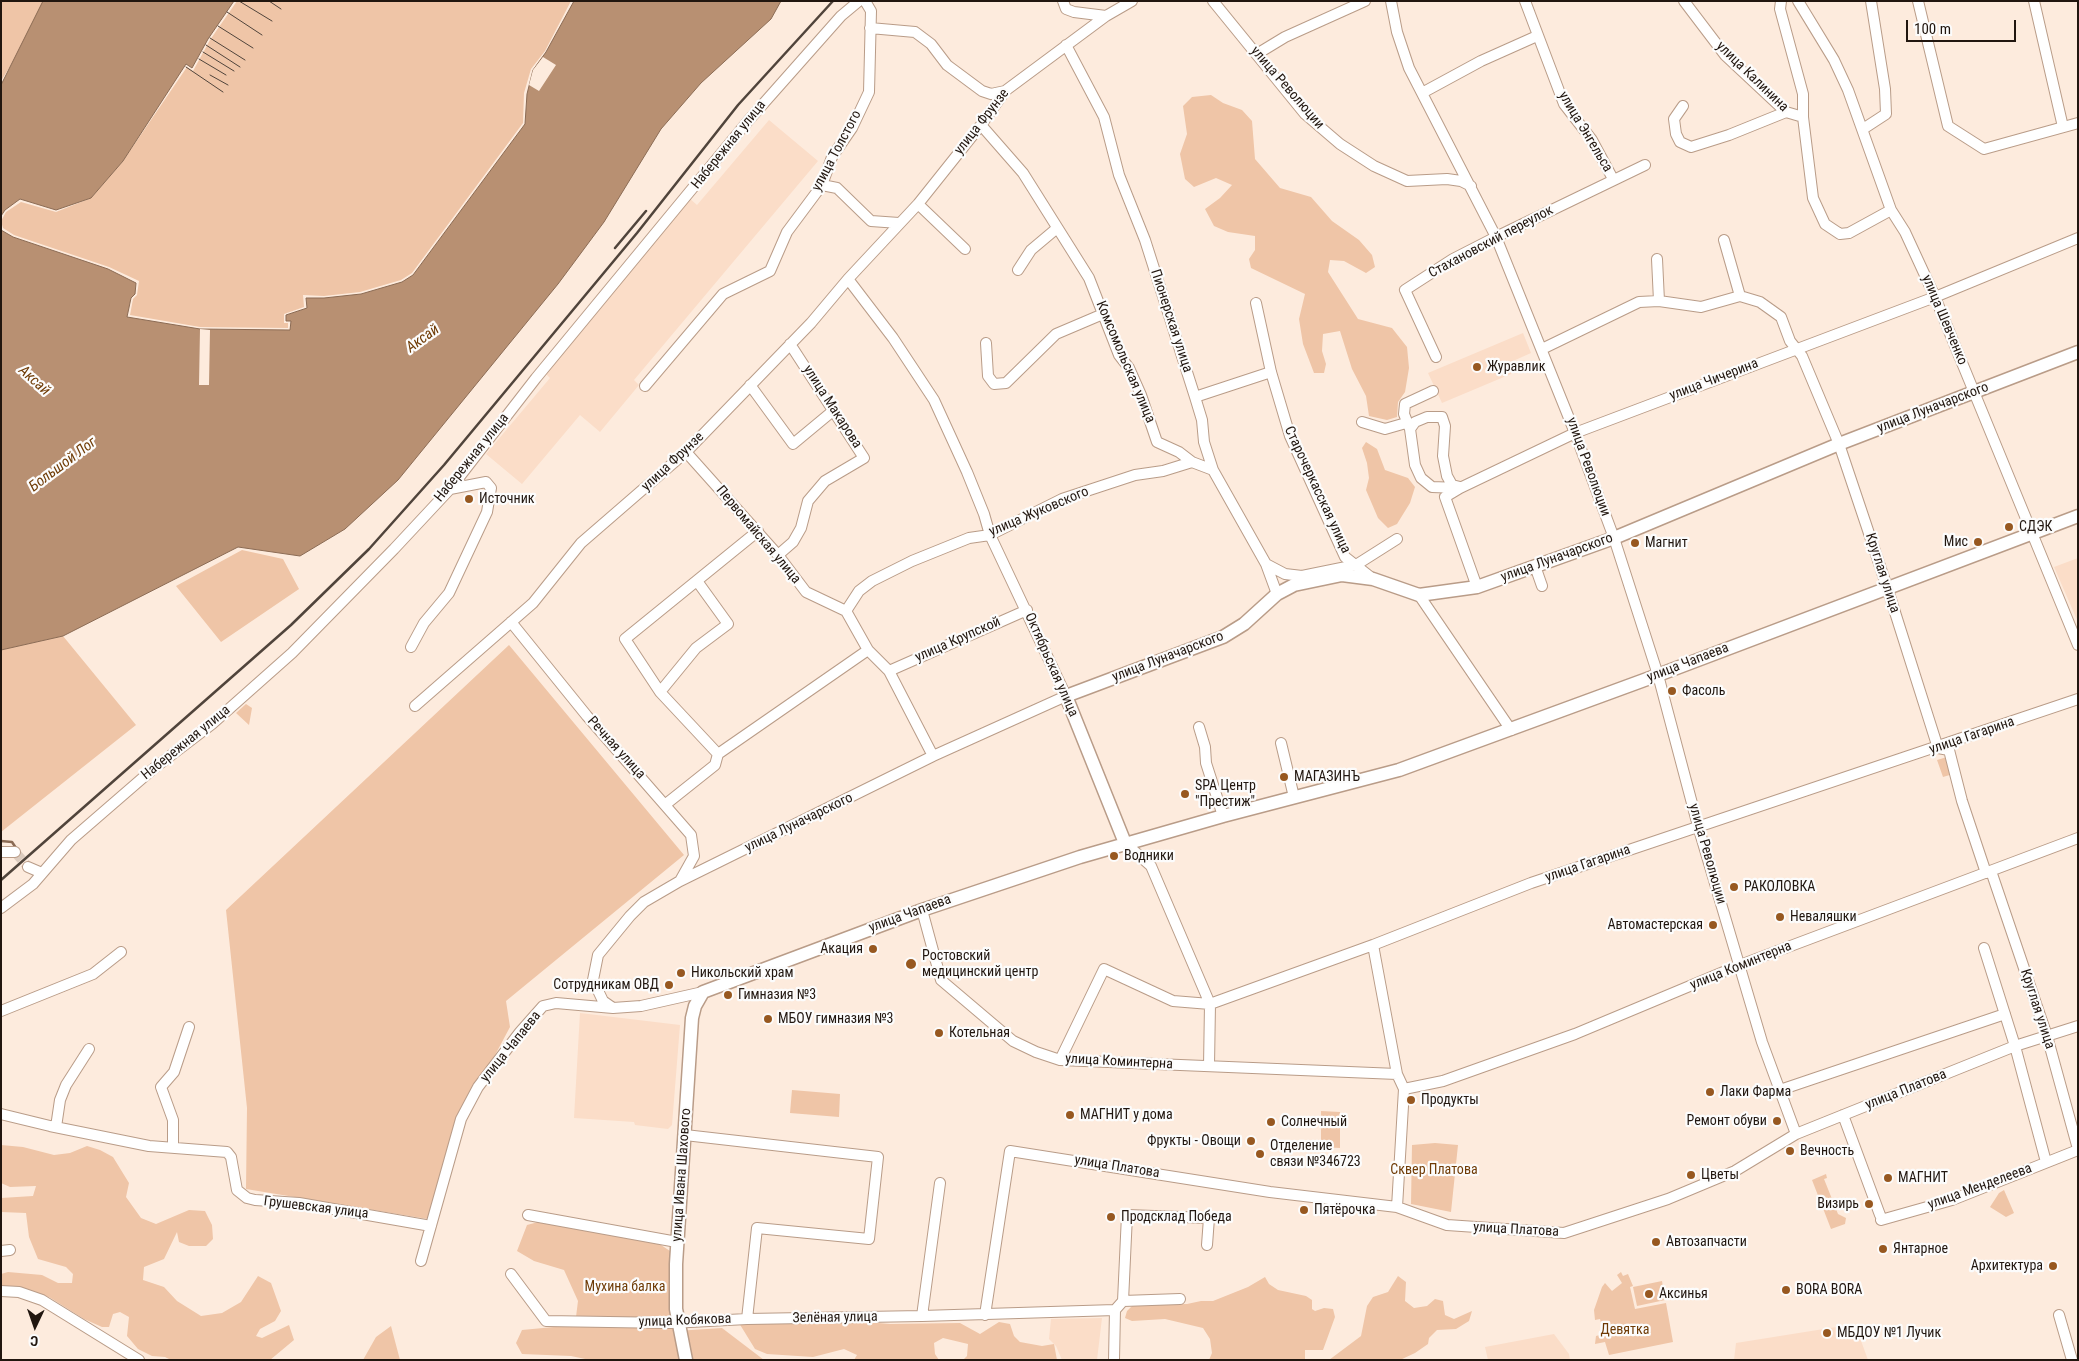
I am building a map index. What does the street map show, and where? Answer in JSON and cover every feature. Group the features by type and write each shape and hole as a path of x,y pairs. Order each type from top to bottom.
{"main road":[{"name":"улица Луначарского","path":"1066,696 1223,637 1244,624 1277,594 1294,585 1326,577 1357,576 1419,595 1476,588 1614,538 1839,444 2078,352"},
{"name":"улица Чапаева","path":"702,992 922,910 1125,843 1400,770 1658,675 2078,516"},
{"name":"Октябрьская улица","path":"1066,696 1125,843"},
{"name":"улица Ивана Шахового","path":"686,1360 678,1323 675,1292 677,1242 692,1018 695,1006 702,992"}],"street":[{"name":"Набережная улица","path":"1,908 33,884 70,840 153,768 212,724 292,653 450,489 536,378 754,114 841,16 859,1"},
{"name":"улица Толстого","path":"645,386 723,294 770,271 787,232 799,212 822,185 832,157 852,128 869,92 871,11 865,1"},
{"path":"1063,1 1066,9 1074,12 1106,16"},
{"name":"улица Фрунзе","path":"415,706 533,603 581,543 686,452 811,323 848,278 918,204 981,125 1005,91 1106,16 1132,1"},
{"name":"улица Революции","path":"1213,1 1305,114 1322,131 1374,166 1407,181 1447,179 1461,181 1472,187 1496,237 1576,433 1614,538 1658,675 1698,826 1762,1042 1796,1134"},
{"path":"1257,54 1285,37 1364,1"},
{"path":"1391,1 1397,32 1409,68 1472,187"},
{"name":"улица Энгельса","path":"1525,1 1564,104 1592,140 1613,179"},
{"name":"улица Калинина","path":"1684,1 1724,55 1786,112 1803,117 1813,198 1825,224 1840,234 1849,233 1890,210"},
{"path":"1781,1 1780,9 1803,94 1803,117"},
{"name":"улица Шевченко","path":"1798,1 1834,60 1863,129 1890,210 1905,232 1935,297 2034,533 2078,645"},
{"path":"1863,129 1886,114 1885,89 1871,1"},
{"path":"1918,1 1948,126 1984,149 2078,123"},
{"path":"2034,1 2063,127"},
{"path":"870,28 915,32 931,44 947,65 982,91 991,94 1005,91"},
{"path":"1422,93 1480,61 1537,36"},
{"name":"Пионерская улица","path":"1066,45 1104,117 1119,176 1145,240 1195,397 1202,420 1204,442 1213,470 1266,564 1277,594"},
{"path":"1683,106 1674,119 1676,134 1680,142 1692,147 1729,135 1786,112"},
{"name":"Комсомольская улица","path":"981,125 1023,173 1089,278 1119,355 1129,368 1141,394 1157,442 1179,452 1192,462 1213,470"},
{"name":"Стахановский переулок","path":"1436,357 1405,290 1453,259 1645,165"},
{"path":"822,185 837,188 871,221 899,223"},
{"path":"918,204 965,249"},
{"path":"1018,270 1031,250 1056,228"},
{"name":"улица Чичерина","path":"1476,588 1445,497 1460,488 1576,433 1935,297 2078,238"},
{"path":"1542,349 1626,306 1639,302 1659,302 1701,307 1740,296 1724,240"},
{"path":"1657,259 1659,302"},
{"name":"Октябрьская улица","path":"848,278 893,338 934,400 967,472 984,514 990,536 1066,696"},
{"name":"Круглая улица","path":"1740,296 1760,302 1781,317 1790,341 1797,348 1839,444 1938,748 1949,750 1962,801 2047,1036 2078,1150"},
{"name":"Старочеркасская улица","path":"1256,303 1271,372 1290,436 1345,556 1374,580"},
{"path":"986,342 988,376 994,384 1006,383 1056,334 1103,314"},
{"name":"улица Макарова","path":"778,555 793,542 800,528 808,501 825,481 864,458 790,344"},
{"path":"1195,397 1271,372"},
{"path":"750,385 793,444 834,410"},
{"path":"1433,390 1405,404 1415,465 1421,478 1432,487 1460,488"},
{"path":"1362,422 1385,429 1408,426 1427,417 1442,417 1445,426 1443,456 1447,476 1452,485 1460,488"},
{"name":"Первомайская улица","path":"686,452 758,531 806,592 846,611"},
{"name":"улица Жуковского","path":"846,611 860,591 872,581 912,561 969,538 990,536 1062,499 1135,475 1163,471 1192,462"},
{"path":"411,647 424,623 448,593 488,512 491,488 486,482 450,489"},
{"path":"718,754 660,692 625,639 758,531"},
{"path":"1266,564 1285,574 1302,576 1356,565 1397,539"},
{"path":"1535,566 1542,586"},
{"path":"660,692 696,648 728,624 697,581"},
{"path":"1419,595 1511,730"},
{"name":"улица Крупской","path":"889,671 1026,610"},
{"path":"846,611 868,650 889,671 933,756"},
{"name":"Речная улица","path":"511,622 587,716 666,804 691,835 694,856 680,881"},
{"path":"666,804 715,765 718,754 868,650"},
{"name":"улица Луначарского","path":"613,1008 603,1001 594,980 598,955 644,902 680,881 933,756 1066,696"},
{"name":"улица Гагарина","path":"1060,1060 1104,970 1173,1001 1210,1004 1531,883 1698,826 1938,748 2078,699"},
{"path":"1199,727 1205,747 1206,763 1223,816"},
{"path":"1281,743 1294,797"},
{"name":"улица Коминтерна","path":"1404,1089 1443,1081 1575,1034 1740,965 2078,838"},
{"name":"Октябрьская улица","path":"1125,843 1151,866 1210,1004 1209,1066"},
{"path":"1,852 15,852"},
{"path":"28,867 42,873"},
{"name":"улица Коминтерна","path":"922,910 941,980 1013,1042 1060,1060 1397,1074"},
{"path":"1373,944 1397,1074 1404,1089 1397,1207"},
{"path":"1984,948 2015,1046 2046,1162"},
{"path":"1,1011 93,974 121,952"},
{"name":"улица Чапаева","path":"421,1262 461,1119 478,1087 520,1032 544,1006 556,1003 613,1008 662,1002 702,992"},
{"path":"1780,1090 2005,1014"},
{"name":"улица Платова","path":"985,1315 1010,1151 1270,1192 1397,1207 1447,1225 1564,1233 1654,1204 1706,1184 1735,1171 1796,1134 2015,1046 2078,1026"},
{"path":"173,1148 173,1120 161,1087 174,1072 189,1027"},
{"path":"56,1127 60,1100 66,1085 89,1050"},
{"name":"Грушевская улица","path":"1,1114 56,1127 173,1148 227,1152 231,1157 237,1190 247,1198 343,1210 431,1226"},
{"name":"улица Менделеева","path":"1843,1115 1881,1218 1952,1200 2078,1150"},
{"name":"улица Кобякова","path":"511,1274 546,1321 678,1323 747,1319 757,1228 869,1239 878,1157 685,1135"},
{"path":"922,1316 940,1183"},
{"path":"528,1215 677,1242"},
{"path":"1114,1360 1115,1310 1123,1301 1127,1215 1209,1218 1207,1245"},
{"path":"1,1291 19,1292 42,1300 139,1360"},
{"path":"1123,1301 1180,1299"},
{"name":"Зелёная улица","path":"747,1319 985,1315 1115,1310"},
{"path":"2059,1315 2072,1360"}],"shaded area":[{"path":"769,120 818,161 634,380 639,385 600,432 580,415 522,484 486,454 550,378 545,373 688,197 697,205"},
{"name":"Журавлик","path":"1523,333 1531,353 1513,361 1511,374 1442,403 1428,373"},
{"path":"2078,558 2078,622 2054,567"},
{"path":"580,1013 680,1025 672,1125 668,1129 635,1125 634,1122 574,1118"},
{"path":"1102,1318 1097,1360 1062,1360 1056,1346 1049,1339 1051,1319"},
{"name":"МБДОУ №1 Лучик","path":"1855,1324 1868,1360 1734,1360 1736,1343"},
{"path":"1554,1334 1569,1354 1570,1360 1488,1360 1485,1347"}],"green space":[{"path":"1,1 51,1 1,81"},
{"path":"237,1 571,1 545,51 531,69 524,93 523,123 412,273 401,280 360,292 324,296 303,295 304,307 284,314 284,323 288,323 288,328 200,327 130,315 133,299 137,295 139,281 109,267 14,235 3,228 1,221 6,212 21,202 56,212 91,198 123,161 187,67 193,71 210,40"},
{"path":"1211,95 1223,103 1242,110 1252,121 1255,159 1280,188 1311,197 1332,221 1359,240 1372,255 1375,267 1366,273 1344,261 1330,260 1328,272 1358,319 1392,328 1407,347 1409,368 1405,392 1398,402 1397,417 1387,420 1369,416 1366,396 1352,369 1340,331 1323,334 1322,351 1326,364 1324,373 1314,373 1303,344 1299,319 1305,294 1251,268 1249,259 1255,250 1255,236 1228,232 1214,226 1205,209 1220,198 1232,185 1216,178 1194,187 1185,179 1180,154 1187,134 1183,106 1192,97"},
{"path":"1366,442 1377,449 1385,470 1408,478 1415,487 1410,503 1397,524 1388,528 1378,518 1366,490 1369,478 1362,448"},
{"path":"242,550 283,559 299,589 221,642 176,586"},
{"path":"63,636 136,725 1,832 1,650"},
{"path":"509,645 684,855 506,1001 510,1027 461,1119 428,1219 246,1189 247,1108 226,910"},
{"path":"246,704 252,708 249,725 236,713"},
{"path":"1947,757 1953,774 1943,777 1937,760"},
{"path":"792,1090 840,1094 839,1117 790,1113"},
{"path":"1321,1111 1340,1112 1340,1148 1321,1147"},
{"name":"Сквер Платова","path":"1435,1143 1458,1145 1451,1212 1411,1204 1412,1145"},
{"path":"1,1145 23,1147 54,1155 70,1153 87,1146 100,1150 113,1157 129,1183 126,1197 141,1218 156,1224 189,1210 205,1211 212,1225 213,1239 206,1246 189,1246 179,1242 177,1232 164,1259 144,1267 143,1280 164,1287 177,1301 201,1316 222,1313 241,1302 258,1276 271,1283 281,1311 275,1321 260,1329 256,1336 262,1338 289,1325 294,1340 270,1360 171,1360 165,1357 152,1356 138,1349 127,1336 129,1317 120,1312 113,1314 109,1327 102,1327 84,1319 49,1297 1,1287 1,1274 8,1272 42,1275 58,1283 72,1283 73,1274 66,1267 38,1259 29,1237 26,1213 1,1212 1,1198 33,1196 36,1186 10,1187 1,1183"},
{"path":"1826,1174 1827,1178 1824,1179 1838,1214 1846,1218 1845,1224 1831,1229 1812,1180"},
{"path":"2004,1190 2014,1213 2006,1217 1990,1207 1999,1193"},
{"name":"Мухина балка","path":"538,1222 652,1239 673,1253 676,1331 722,1328 764,1360 590,1360 571,1356 522,1354 516,1343 522,1330 575,1325 578,1301 564,1270 534,1261 517,1251 527,1225"},
{"name":"Девятка","path":"1621,1272 1623,1276 1628,1274 1633,1286 1630,1287 1635,1309 1666,1303 1673,1342 1609,1355 1605,1342 1595,1344 1596,1336 1604,1334 1600,1319 1595,1320 1594,1310 1602,1287 1605,1283 1612,1291 1622,1283 1617,1275"},
{"path":"1398,1276 1406,1282 1405,1301 1414,1308 1427,1306 1435,1299 1443,1301 1445,1315 1454,1319 1472,1311 1469,1321 1456,1329 1437,1330 1429,1338 1428,1344 1400,1360 1329,1360 1361,1336 1367,1306 1373,1297 1388,1292"},
{"path":"1265,1277 1269,1284 1278,1290 1306,1296 1312,1300 1312,1309 1315,1311 1324,1308 1333,1309 1335,1317 1323,1350 1305,1350 1305,1360 1209,1360 1212,1353 1210,1339 1203,1328 1165,1319 1132,1321 1125,1318 1127,1311 1133,1305 1187,1304 1213,1301 1248,1287"},
{"name":"Аксинья","path":"1662,1281 1665,1300 1637,1306 1633,1287"},
{"path":"866,1322 890,1324 960,1323 980,1334 999,1322 1010,1324 1014,1336 1020,1342 1042,1346 1054,1344 1057,1360 963,1360 967,1356 968,1344 943,1338 934,1343 935,1354 939,1360 854,1360 857,1355 844,1349 813,1357 767,1354 755,1349 739,1323"},
{"path":"391,1326 400,1360 363,1360 376,1337"}],"water":[{"path":"43,1 234,1 208,39 192,68 186,64 123,161 91,198 56,210 20,199 5,210 1,216 1,85"},
{"path":"574,1 781,1 771,19 701,83 661,129 604,222 558,284 398,480 345,529 300,556 238,547 63,636 1,650 1,230 13,237 108,269 136,283 135,294 131,298 127,317 200,329 290,330 291,321 286,321 286,315 307,308 306,298 361,294 402,282 413,275 525,124 527,94 533,70 546,52"}],"pier":[{"path":"543,57 556,65 539,91 529,85 533,70"},
{"path":"200,329 210,330 209,385 199,385"}],"waterway":[{"path":"1,841 12,842 16,848"}],"tunnel":[{"path":"15,852 28,867"}],"tram line":[{"path":"239,1 272,21"},
{"path":"269,1 281,9"},
{"path":"227,12 262,35"},
{"path":"218,26 253,48"},
{"path":"210,38 245,60"},
{"path":"206,45 240,67"},
{"path":"203,52 234,71"},
{"path":"199,59 226,75"},
{"path":"186,67 223,92"},
{"path":"210,75 228,85"}],"railway":[{"path":"1,880 291,625 369,549 444,465 637,233 738,105 833,1"},
{"path":"615,248 646,211"}],"place":[{"name":"Журавлик","path":"1477,367"},
{"name":"Источник","path":"469,499"},
{"name":"СДЭК","path":"2009,527"},
{"name":"Мис","path":"1978,542"},
{"name":"Магнит","path":"1635,543"},
{"name":"Фасоль","path":"1672,691"},
{"name":"МАГАЗИНЪ","path":"1284,777"},
{"name":"SPA Центр \"Престиж\"","path":"1185,794"},
{"name":"Водники","path":"1114,856"},
{"name":"РАКОЛОВКА","path":"1734,887"},
{"name":"Неваляшки","path":"1780,917"},
{"name":"Автомастерская","path":"1713,925"},
{"name":"Акация","path":"873,949"},
{"name":"Ростовский медицинский центр","path":"911,964"},
{"name":"Никольский храм","path":"681,973"},
{"name":"Сотрудникам ОВД","path":"669,985"},
{"name":"Гимназия №3","path":"728,995"},
{"name":"МБОУ гимназия №3","path":"768,1019"},
{"name":"Котельная","path":"939,1033"},
{"name":"Лаки Фарма","path":"1710,1092"},
{"name":"Продукты","path":"1411,1100"},
{"name":"МАГНИТ у дома","path":"1070,1115"},
{"name":"Ремонт обуви","path":"1777,1121"},
{"name":"Солнечный","path":"1271,1122"},
{"name":"Фрукты - Овощи","path":"1251,1141"},
{"name":"Вечность","path":"1790,1151"},
{"name":"Отделение связи №346723","path":"1260,1154"},
{"name":"Цветы","path":"1691,1175"},
{"name":"МАГНИТ","path":"1888,1178"},
{"name":"Визирь","path":"1869,1204"},
{"name":"Пятёрочка","path":"1304,1210"},
{"name":"Продсклад Победа","path":"1111,1217"},
{"name":"Автозапчасти","path":"1656,1242"},
{"name":"Янтарное","path":"1883,1249"},
{"name":"Архитектура","path":"2053,1266"},
{"name":"BORA BORA","path":"1786,1290"},
{"name":"Аксинья","path":"1649,1294"},
{"name":"МБДОУ №1 Лучик","path":"1827,1333"}],"water label":[{"name":"Аксай","path":"423,339"},
{"name":"Аксай","path":"34,381"},
{"name":"Большой Лог","path":"63,465"}]}
